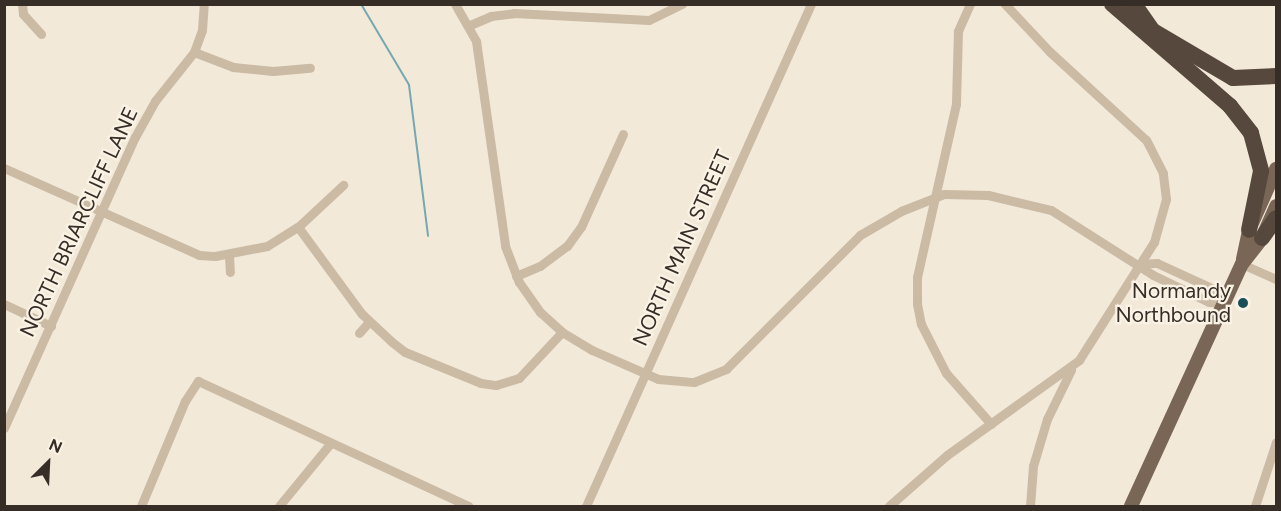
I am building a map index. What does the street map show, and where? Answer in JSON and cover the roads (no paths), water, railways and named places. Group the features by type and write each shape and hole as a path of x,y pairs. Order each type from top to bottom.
{"highway":[{"path":"1112,4 1230,106 1251,133 1261,171 1256,234"},
{"path":"1134,4 1153,30 1233,78 1276,76"},
{"path":"1256,234 1276,218"}],"main road":[{"path":"1131,507 1256,234 1276,169"},
{"path":"1256,234 1276,206"}],"street":[{"path":"22,4 23,14 41,34"},
{"name":"NORTH BRIARCLIFF LANE","path":"4,428 145,119 194,52 202,30 204,4"},
{"path":"455,4 470,25 485,96 505,246 516,276 531,301 561,332 592,350 646,374 682,383 706,380 726,369 842,249 880,222 920,202 946,194 988,195 1051,210 1142,264 1153,275 1209,302 1224,303"},
{"path":"566,16 567,4"},
{"path":"470,25 502,14 649,20 682,4"},
{"name":"NORTH MAIN STREET","path":"586,507 811,4"},
{"path":"970,4 958,31 956,104 917,277 921,324 946,373 991,424"},
{"path":"1005,4 1050,52 1146,140 1162,173 1166,199 1154,242 1142,264 1072,367 1058,394 1033,466 1030,507"},
{"path":"194,52 233,66 273,71 310,68"},
{"path":"516,276 540,266 567,246 581,227 623,134"},
{"path":"4,168 199,255 229,255 267,246 297,227 343,185"},
{"path":"937,185 946,194"},
{"path":"920,202 931,213"},
{"path":"297,227 369,322 405,352 490,385 513,381 529,371 561,332"},
{"path":"229,255 230,272"},
{"path":"1142,264 1157,263 1208,286 1224,303"},
{"path":"1242,264 1276,279"},
{"path":"4,303 51,326"},
{"path":"359,333 369,322"},
{"path":"889,507 947,455 1072,367"},
{"path":"141,507 185,401 198,381 446,502 469,507"},
{"path":"1047,384 1058,394"},
{"path":"1255,507 1276,442"},
{"path":"279,507 330,444"}],"waterway":[{"path":"361,4 409,85 428,236"}],"place":[{"name":"Normandy Northbound","path":"1243,303"}]}
